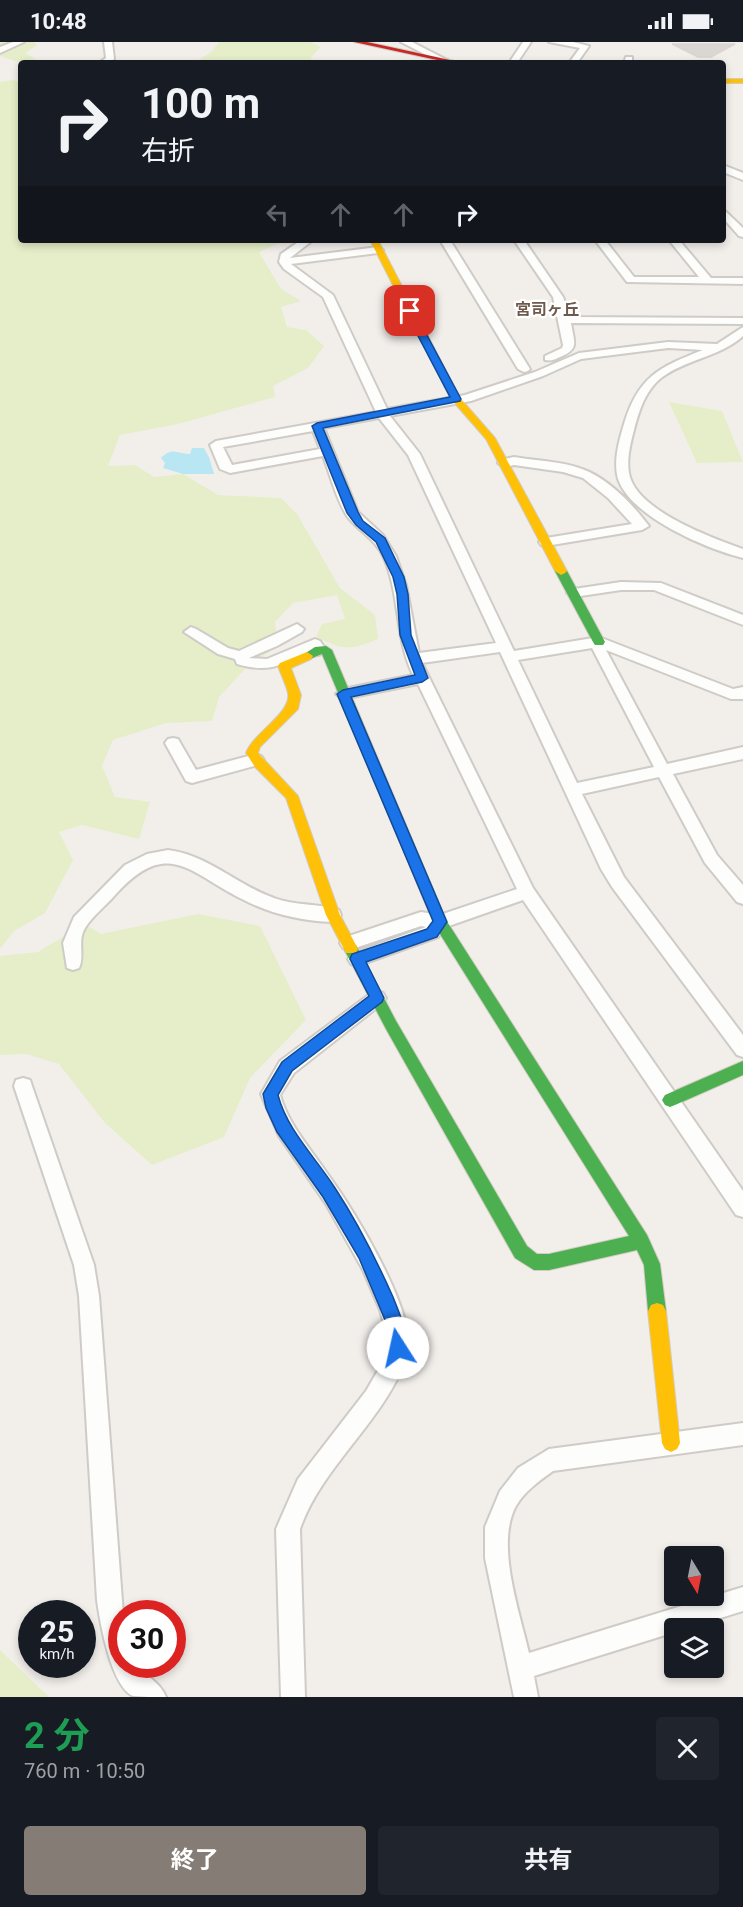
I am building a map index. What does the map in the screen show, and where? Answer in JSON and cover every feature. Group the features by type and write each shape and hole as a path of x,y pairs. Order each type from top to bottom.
{"street":[{"path":"0,50 20,42"},
{"path":"80,42 90,42"},
{"path":"108,42 111,58 108,60"},
{"path":"357,42 440,60"},
{"path":"405,42 443,60"},
{"path":"515,60 528,42"},
{"path":"553,42 585,46 575,60"},
{"path":"726,81 743,81"},
{"path":"726,170 743,161"},
{"path":"726,170 743,177"},
{"path":"726,180 743,177"},
{"path":"726,215 743,234"},
{"path":"284,262 285,256 304,243"},
{"path":"447,243 524,369"},
{"path":"455,396 567,350 569,345 566,320 558,297 521,243"},
{"path":"602,243 631,280 743,281"},
{"path":"676,243 707,280"},
{"path":"284,262 376,245 455,396 490,438 504,463 599,642 599,651 711,859 743,897"},
{"path":"284,262 294,272 328,295 382,413 414,454 607,864 618,882 743,1048"},
{"path":"566,320 743,329"},
{"path":"743,329 733,340 677,364 658,375 638,399 625,439 625,481 648,507 679,530 743,554"},
{"path":"327,451 230,469 224,466 216,445 382,413 455,396 539,374 579,356 668,345 719,347"},
{"path":"317,426 352,513 381,541 398,577 403,594 406,635 413,659 527,892 743,1208"},
{"path":"504,463 514,461 579,472 621,504 642,526 546,542"},
{"path":"574,593 621,586 656,586 743,620"},
{"path":"191,632 223,651 241,656 297,629"},
{"path":"413,659 599,642 731,694 743,692"},
{"path":"241,656 242,661 262,665 315,644 320,650"},
{"path":"641,1241 549,1262 534,1262 521,1252 377,998 333,915 292,796 283,782 256,760 252,753 255,745 292,709 295,695 284,666 320,650 326,650 440,922 641,1241 652,1264 671,1443"},
{"path":"343,694 422,678"},
{"path":"173,742 192,777 256,760"},
{"path":"573,790 743,753"},
{"path":"73,963 70,943 75,927 134,867 162,857 176,855 194,862 249,895 266,902 291,909 333,915"},
{"path":"353,951 432,933 440,922 527,892"},
{"path":"293,1697 288,1529 306,1487 387,1380 398,1348 394,1320 365,1253 329,1192 283,1127 270,1094 287,1067 377,998"},
{"path":"670,1100 743,1068"},
{"path":"23,1086 84,1265 89,1296 109,1600"},
{"path":"526,1697 497,1558 496,1527 508,1499 526,1476 549,1460 743,1434"},
{"path":"521,1668 743,1599"},
{"path":"133,1678 154,1697"}],"green space":[{"path":"0,42 34,42 37,45 25,53 37,60 18,60 18,62 0,56"},
{"path":"219,42 311,42 321,47 310,58 314,60 199,60 211,52"},
{"path":"13,80 18,82 18,243 280,243 259,252 281,289 301,301 281,307 287,327 306,330 324,346 308,368 273,386 275,397 178,424 120,435 108,466 135,465 154,477 183,474 218,495 281,498 297,514 340,588 375,615 378,639 360,646 340,647 316,637 322,624 345,619 337,595 293,603 275,622 278,646 247,667 219,697 212,721 166,723 113,740 102,766 115,797 150,802 139,839 82,825 59,832 73,860 45,913 14,931 0,949 0,82"},
{"path":"669,402 722,411 743,462 697,463"},
{"path":"198,914 260,926 306,1020 250,1078 224,1137 152,1165 105,1123 59,1064 26,1054 0,1055 0,956 38,952 84,924 101,934"},
{"path":"0,1650 18,1667 18,1678 29,1678 49,1697 0,1697"}],"water":[{"path":"192,448 204,448 214,474 183,474 163,468 165,463 161,458 165,454 172,451 190,454"}],"building":[{"path":"672,44 735,44 711,57 698,57"}],"traffic: fast":[{"path":"561,571 599,642"},
{"path":"307,656 319,650 326,650 440,922 641,1241 652,1264 657,1311"},
{"path":"351,949 391,1025 521,1252 534,1262 549,1262 641,1241"},
{"path":"670,1100 743,1068"}],"traffic: slow":[{"path":"726,81 743,81"},
{"path":"376,243 456,399 490,438 561,571"},
{"path":"307,656 284,666 295,695 292,709 255,745 252,753 292,796 333,915 351,949"},
{"path":"657,1311 671,1443"}],"traffic: jam":[{"path":"357,42 446,60"}],"district":[{"name":"宮司ヶ丘","path":"547,309"}],"route":[{"path":"398,1348 394,1320 365,1253 329,1192 283,1127 270,1094 287,1067 377,998 357,959 432,933 440,922 343,694 422,678 413,659 406,635 403,594 398,577 381,541 352,513 317,426 456,399 410,311"}]}
